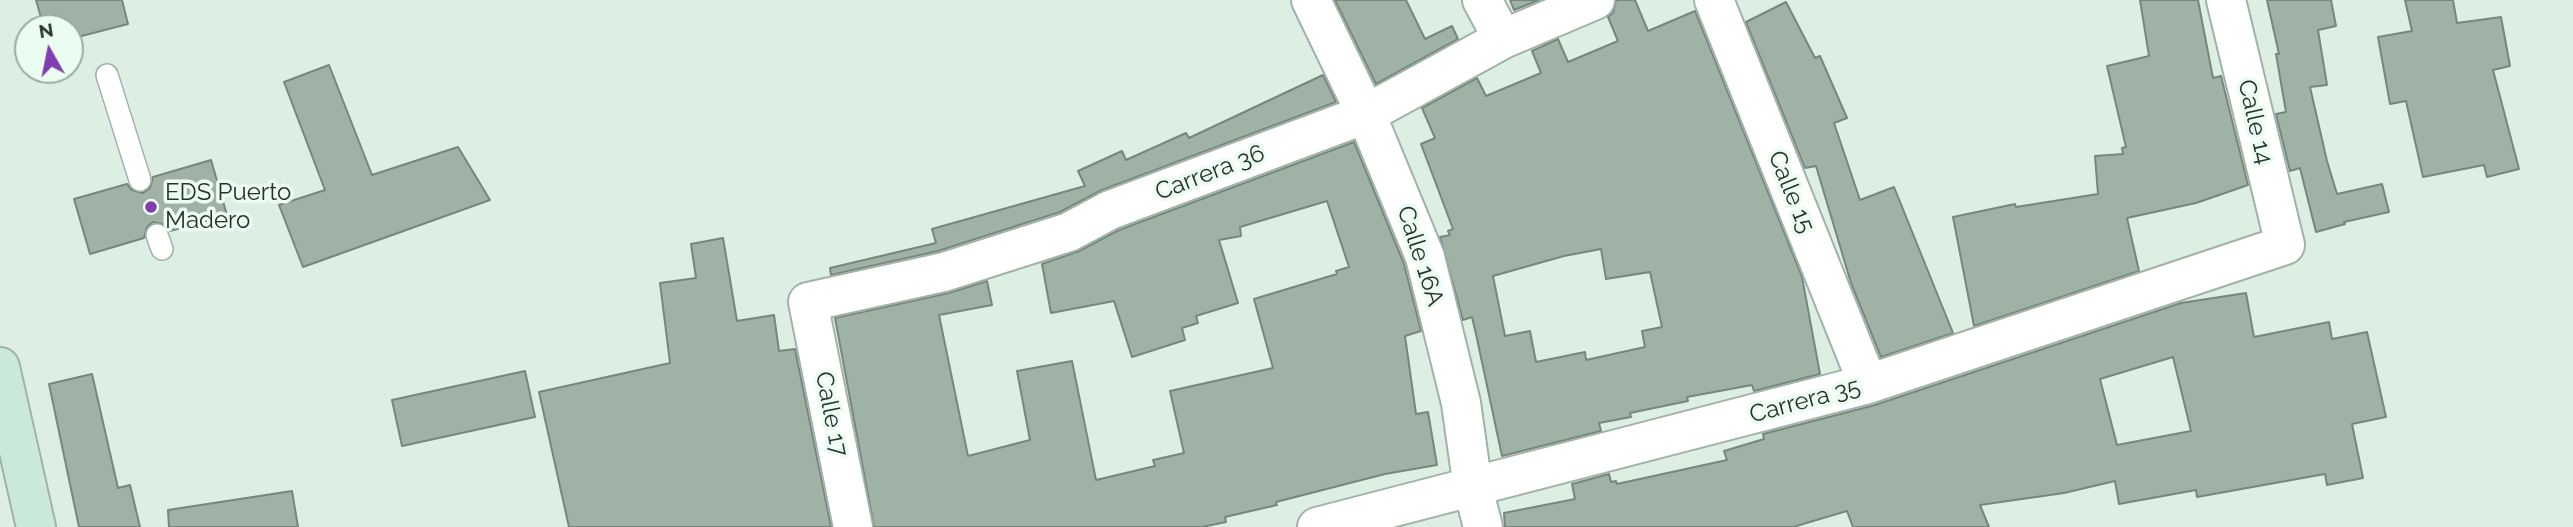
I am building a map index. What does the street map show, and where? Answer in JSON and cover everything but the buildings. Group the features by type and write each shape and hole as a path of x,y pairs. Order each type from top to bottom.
{"main road":[{"path":"1,371 36,527"}],"street":[{"name":"Calle 16A","path":"1311,0 1366,114 1425,257 1461,403 1473,488 1483,527"},
{"path":"1482,0 1503,40"},
{"name":"Carrera 36","path":"808,302 944,272 1069,233 1110,210 1366,114 1503,40 1595,0"},
{"name":"Calle 15","path":"1714,0 1868,384"},
{"name":"Calle 14","path":"2226,0 2284,245"},
{"name":"Carrera 35","path":"1318,527 1868,384 2284,245"},
{"name":"Calle 17","path":"808,302 853,527"}],"lane":[{"path":"107,75 140,180"}],"place":[{"name":"EDS Puerto Madero","path":"151,207"}]}
